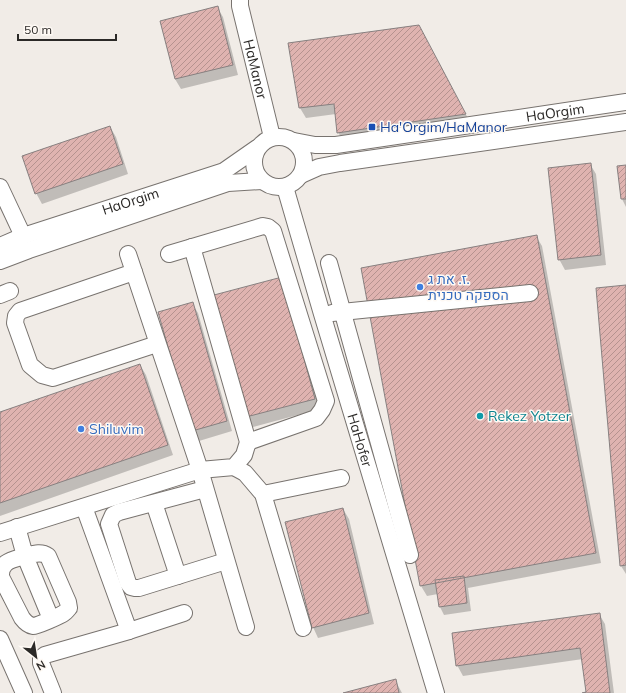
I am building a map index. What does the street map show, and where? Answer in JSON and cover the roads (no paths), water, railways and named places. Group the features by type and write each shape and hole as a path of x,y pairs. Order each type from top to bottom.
{"street":[{"name":"HaManor","path":"240,0 242,14 272,137"},
{"name":"HaOrgim","path":"294,141 315,146 336,145 626,102"},
{"name":"HaOrgim","path":"301,176 319,167 340,163 626,122"},
{"path":"272,137 287,137 294,141 301,148 305,157 305,166 297,181 285,187 277,188 262,181 255,172 254,160 257,148 272,137"},
{"name":"HaOrgim","path":"0,246 23,236 224,171 257,148"},
{"name":"HaOrgim","path":"0,261 228,183 262,181"},
{"path":"0,187 23,236"},
{"name":"HaHofer","path":"285,187 436,693"},
{"path":"169,254 262,226 268,226 273,230 326,401 316,418 248,442"},
{"path":"192,247 248,442 244,455 234,468"},
{"path":"128,254 200,470 246,627"},
{"path":"329,263 410,555"},
{"path":"134,272 20,311 16,316 14,323 30,366 42,375 53,378 157,344"},
{"path":"322,314 530,293"},
{"path":"0,533 200,470 234,468 245,474 263,494 303,628"},
{"path":"263,494 341,478"},
{"path":"205,489 119,512 113,515 109,524 128,583 131,587 139,588 226,561"},
{"path":"154,503 178,576"},
{"path":"84,506 129,631"},
{"path":"17,527 25,556 51,619"},
{"path":"39,553 44,553 48,556 68,602 69,608 66,613 35,626 26,623 22,618 1,577 1,570 7,562 25,556 39,553"},
{"path":"54,693 41,663 41,658 46,655 129,631 184,613"},
{"path":"0,639 24,693"}],"place":[{"name":"Ha'Orgim/HaManor","path":"372,127"},
{"name":"ז. את ג. הספקה טכנית","path":"420,287"},
{"name":"Rekez Yotzer","path":"480,416"},
{"name":"Shiluvim","path":"81,429"}]}
